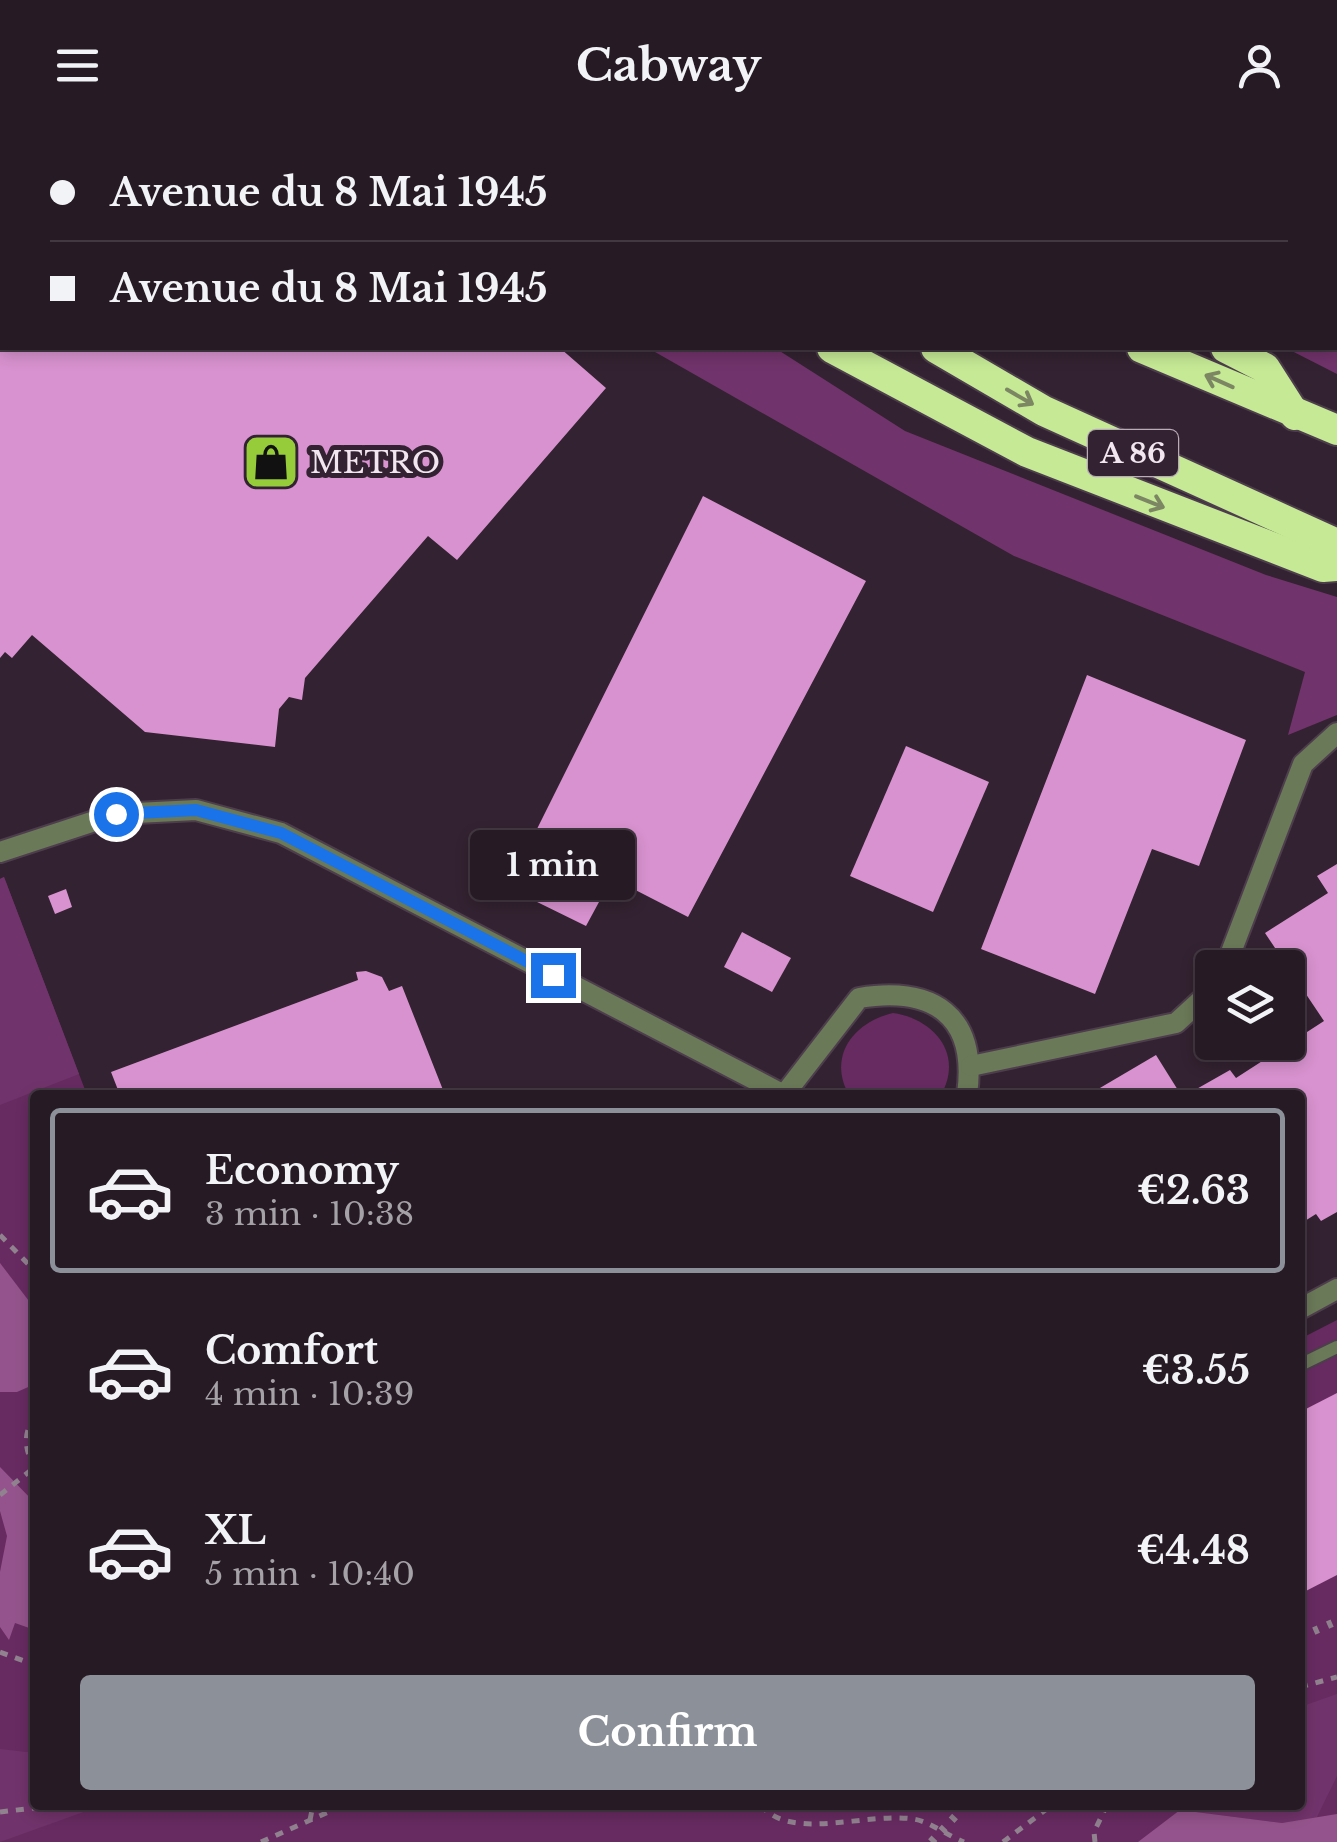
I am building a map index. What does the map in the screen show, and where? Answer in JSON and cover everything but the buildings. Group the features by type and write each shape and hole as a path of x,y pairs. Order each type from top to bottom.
{"highway":[{"path":"836,350 1027,452 1323,567 1337,566"},
{"name":"A 86","path":"939,350 1044,411 1337,544"},
{"path":"1147,350 1337,430"},
{"path":"1230,350 1265,368 1296,415"}],"street":[{"path":"1232,950 1302,764 1337,732"},
{"path":"0,852 116,814 196,810 281,833 774,1090"},
{"path":"788,1090 859,998 895,992 929,999 964,1031 971,1066 968,1090"},
{"path":"971,1066 1176,1023 1195,1006"},
{"path":"1305,1306 1337,1290"}],"lane":[{"path":"1305,1362 1337,1346"}],"path":[{"path":"0,1235 30,1266"},
{"path":"30,1423 26,1444 30,1454"},
{"path":"0,1495 30,1471"},
{"path":"0,1652 30,1664"},
{"path":"1305,1686 1337,1677"},
{"path":"0,1812 30,1808"},
{"path":"310,1820 312,1810"},
{"path":"261,1842 333,1810"},
{"path":"764,1810 779,1828 789,1832"},
{"path":"1003,1842 1045,1810"},
{"path":"1094,1842 1094,1832 1105,1810"},
{"path":"832,1835 878,1820 916,1818 964,1842"}],"shaded area":[{"path":"652,350 778,350 905,431 1266,575 1337,597 1337,715 1288,735 1305,672 1014,556"},
{"path":"1290,350 1337,350 1337,374"},
{"path":"4,877 85,1090 30,1090 30,1810 1305,1810 1305,1336 1337,1320 1337,1842 0,1842 0,879"},
{"path":"4,877 79,1074 30,1090 0,1105 0,879"},
{"path":"893,1013 908,1017 941,1041 949,1066 943,1090 847,1090 841,1067 843,1054 856,1033"},
{"path":"0,1263 30,1302 30,1386 17,1392 0,1392"},
{"path":"0,1467 30,1498 30,1628 15,1623 9,1640 0,1627 0,1572 7,1536 0,1511"},
{"path":"1337,1694 1337,1776 1316,1819 1282,1823 1180,1810 1305,1810 1305,1705"},
{"path":"0,1749 30,1752 30,1810 89,1810 0,1842"},
{"path":"1180,1810 1282,1823 1337,1814 1337,1842 1138,1842"}],"railway":[{"path":"1305,1635 1337,1621"},
{"path":"931,1842 961,1810"}],"place":[{"name":"METRO","path":"271,462"}],"route":[{"path":"116,814 196,810 281,833 553,975"}]}
